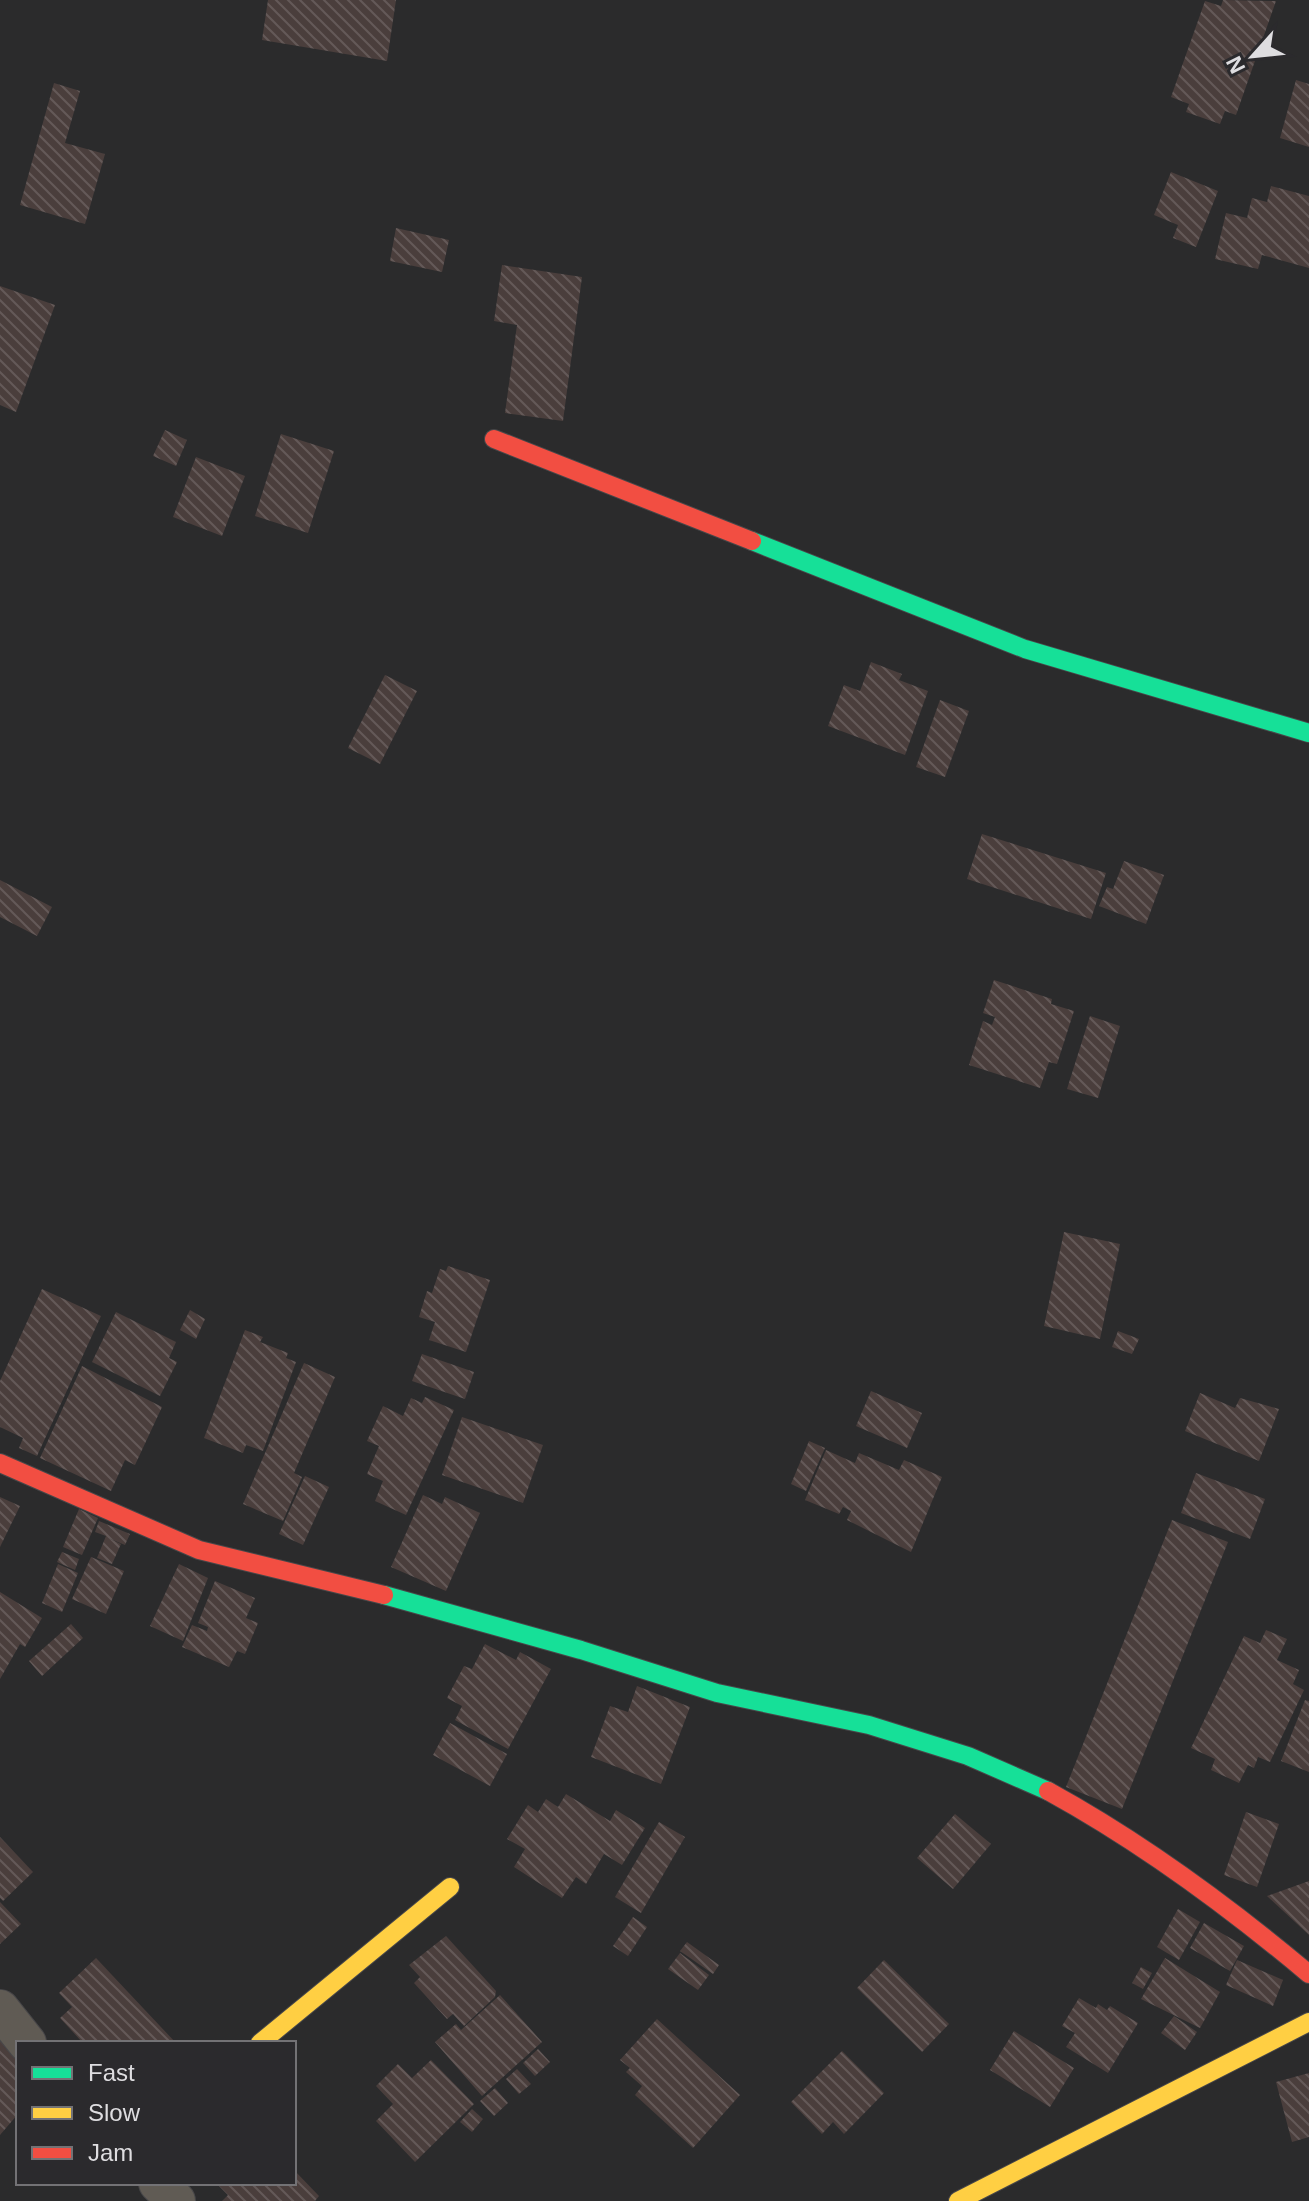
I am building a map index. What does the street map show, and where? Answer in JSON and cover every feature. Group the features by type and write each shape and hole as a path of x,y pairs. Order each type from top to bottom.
{"street":[{"path":"494,439 1025,649 1309,733"},
{"path":"0,1463 199,1550 332,1581 581,1650 717,1693 869,1725 968,1756 1021,1777 1084,1811 1243,1919 1309,1974"},
{"path":"262,2041 450,1887"},
{"path":"0,2009 25,2041"},
{"path":"958,2201 1309,2022"},
{"path":"160,2185 176,2201"}],"building":[{"path":"268,0 396,0 387,61 262,40"},
{"path":"1223,0 1276,1 1236,115 1225,111 1220,124 1186,112 1189,104 1171,97 1205,1 1221,6"},
{"path":"1296,80 1309,84 1309,147 1280,138"},
{"path":"54,83 80,91 65,143 105,154 85,224 20,205"},
{"path":"1171,172 1218,191 1196,247 1173,238 1178,225 1154,215"},
{"path":"1271,186 1309,196 1309,268 1262,255 1258,269 1215,259 1226,213 1247,218 1252,198 1267,202"},
{"path":"396,228 449,240 442,272 390,261"},
{"path":"502,265 582,277 563,421 505,413 517,325 494,321"},
{"path":"0,286 55,305 16,412 0,405"},
{"path":"165,430 187,440 176,466 153,456"},
{"path":"281,434 334,451 308,533 255,516"},
{"path":"196,457 245,476 222,536 173,517"},
{"path":"871,662 902,674 899,680 928,691 905,755 828,726 844,685 860,691"},
{"path":"385,675 417,691 380,764 348,748"},
{"path":"940,700 969,711 945,777 916,767"},
{"path":"982,834 1106,873 1091,919 967,879"},
{"path":"1124,861 1164,875 1146,924 1099,906 1107,887 1113,889"},
{"path":"0,880 52,907 37,936 0,917"},
{"path":"994,980 1052,999 1051,1004 1074,1011 1057,1064 1049,1062 1040,1088 969,1065 983,1021 992,1025 995,1017 983,1013"},
{"path":"1090,1016 1120,1026 1098,1098 1067,1089"},
{"path":"1064,1232 1120,1244 1100,1339 1044,1326"},
{"path":"448,1266 490,1280 466,1352 429,1340 435,1322 419,1317 427,1291 432,1293 440,1269 446,1271"},
{"path":"42,1289 101,1316 37,1456 19,1448 23,1438 0,1427 0,1381"},
{"path":"190,1310 205,1319 196,1339 180,1330"},
{"path":"116,1312 176,1342 169,1358 177,1362 160,1396 92,1362"},
{"path":"245,1330 263,1337 260,1342 288,1353 286,1358 296,1362 263,1451 246,1445 243,1453 204,1438"},
{"path":"1118,1331 1139,1339 1132,1354 1112,1347"},
{"path":"422,1354 474,1372 465,1399 412,1381"},
{"path":"304,1363 335,1377 294,1473 302,1477 283,1521 243,1504"},
{"path":"82,1366 162,1407 135,1465 125,1460 111,1491 40,1458"},
{"path":"871,1391 922,1413 907,1448 856,1426"},
{"path":"1200,1393 1235,1408 1240,1398 1279,1409 1259,1461 1185,1431"},
{"path":"425,1397 454,1410 406,1515 375,1501 383,1481 367,1474 379,1446 367,1441 383,1406 403,1416 411,1398 422,1403"},
{"path":"462,1417 543,1445 523,1503 442,1475"},
{"path":"809,1441 825,1448 806,1491 791,1484"},
{"path":"826,1450 855,1463 859,1453 899,1470 904,1460 942,1477 911,1552 847,1520 851,1511 843,1507 839,1514 805,1500"},
{"path":"1196,1473 1265,1499 1250,1539 1181,1513"},
{"path":"305,1476 329,1487 303,1545 279,1534"},
{"path":"423,1495 442,1504 445,1497 480,1513 446,1591 391,1567"},
{"path":"0,1497 20,1506 0,1547"},
{"path":"79,1509 98,1518 82,1555 63,1547"},
{"path":"1172,1520 1228,1542 1122,1809 1066,1787"},
{"path":"99,1521 130,1534 125,1545 108,1538 121,1544 112,1564 97,1558 106,1536 95,1532"},
{"path":"62,1552 79,1559 75,1570 57,1562"},
{"path":"91,1557 124,1571 106,1614 72,1599"},
{"path":"58,1564 78,1573 62,1612 42,1603"},
{"path":"179,1564 208,1578 183,1641 150,1626"},
{"path":"215,1581 255,1598 246,1618 258,1623 245,1654 237,1651 229,1667 182,1647 192,1625 207,1631 208,1627 198,1623"},
{"path":"0,1592 42,1618 25,1647 20,1644 0,1679"},
{"path":"71,1624 83,1638 42,1676 29,1661"},
{"path":"1266,1630 1287,1639 1277,1660 1299,1670 1293,1684 1304,1690 1270,1762 1258,1757 1254,1768 1248,1765 1239,1783 1211,1770 1215,1759 1191,1748 1244,1636 1260,1643"},
{"path":"485,1644 516,1660 520,1652 551,1669 508,1749 455,1720 462,1706 447,1698 464,1666 472,1669"},
{"path":"637,1686 690,1707 661,1784 591,1757 610,1706 628,1712"},
{"path":"1305,1700 1309,1701 1309,1772 1281,1761"},
{"path":"450,1723 507,1754 490,1786 433,1755"},
{"path":"566,1794 610,1821 616,1810 645,1828 622,1865 604,1854 586,1884 576,1877 562,1898 514,1867 525,1849 507,1839 528,1805 538,1812 546,1799 558,1807"},
{"path":"1246,1812 1279,1824 1257,1887 1224,1875"},
{"path":"955,1814 991,1844 953,1889 917,1858"},
{"path":"659,1822 685,1837 641,1913 615,1897"},
{"path":"0,1837 33,1872 3,1901 0,1898"},
{"path":"1309,1881 1309,1935 1267,1896"},
{"path":"0,1902 21,1924 0,1944"},
{"path":"1178,1909 1200,1922 1179,1960 1157,1947"},
{"path":"633,1917 647,1927 628,1956 613,1946"},
{"path":"1204,1923 1244,1946 1230,1971 1190,1948"},
{"path":"446,1936 496,1991 495,1997 464,2026 453,2014 447,2019 414,1983 420,1977 409,1965"},
{"path":"687,1942 719,1965 713,1974 680,1951"},
{"path":"680,1953 709,1975 698,1990 668,1969"},
{"path":"96,1958 174,2041 81,2041 60,2018 72,2007 59,1993"},
{"path":"1165,1958 1220,1992 1200,2028 1141,1999"},
{"path":"884,1960 949,2024 922,2052 857,1988"},
{"path":"1237,1960 1283,1980 1273,2006 1226,1985"},
{"path":"1141,1967 1152,1973 1143,1989 1132,1983"},
{"path":"500,1995 542,2042 482,2096 435,2042 456,2024 461,2030"},
{"path":"1079,1998 1096,2008 1098,2004 1107,2010 1110,2006 1138,2023 1108,2073 1066,2047 1075,2033 1062,2026"},
{"path":"1174,2016 1197,2032 1185,2050 1161,2033"},
{"path":"657,2019 740,2095 693,2148 635,2095 642,2086 626,2072 630,2068 620,2060"},
{"path":"1014,2031 1074,2068 1050,2107 990,2070"},
{"path":"0,2041 16,2055 16,2116 0,2135"},
{"path":"538,2049 550,2062 535,2076 523,2063"},
{"path":"842,2051 884,2093 844,2134 833,2122 822,2134 791,2102"},
{"path":"431,2060 474,2104 415,2162 376,2121 393,2104 376,2086 398,2064 412,2078"},
{"path":"517,2069 531,2084 519,2094 506,2079"},
{"path":"1309,2073 1309,2137 1292,2142 1276,2082"},
{"path":"495,2088 508,2103 494,2116 480,2101"},
{"path":"472,2109 483,2119 472,2132 460,2122"},
{"path":"296,2172 319,2196 315,2201 222,2201 228,2195 218,2185 296,2185"}],"traffic: fast":[{"path":"752,541 1025,649 1309,733"},
{"path":"384,1595 581,1650 717,1693 869,1725 968,1756 1048,1791"}],"traffic: slow":[{"path":"262,2041 450,1887"},
{"path":"958,2201 1309,2022"}],"traffic: jam":[{"path":"494,439 752,541"},
{"path":"0,1463 199,1550 384,1595"},
{"path":"1048,1791 1183,1876 1309,1974"}]}
